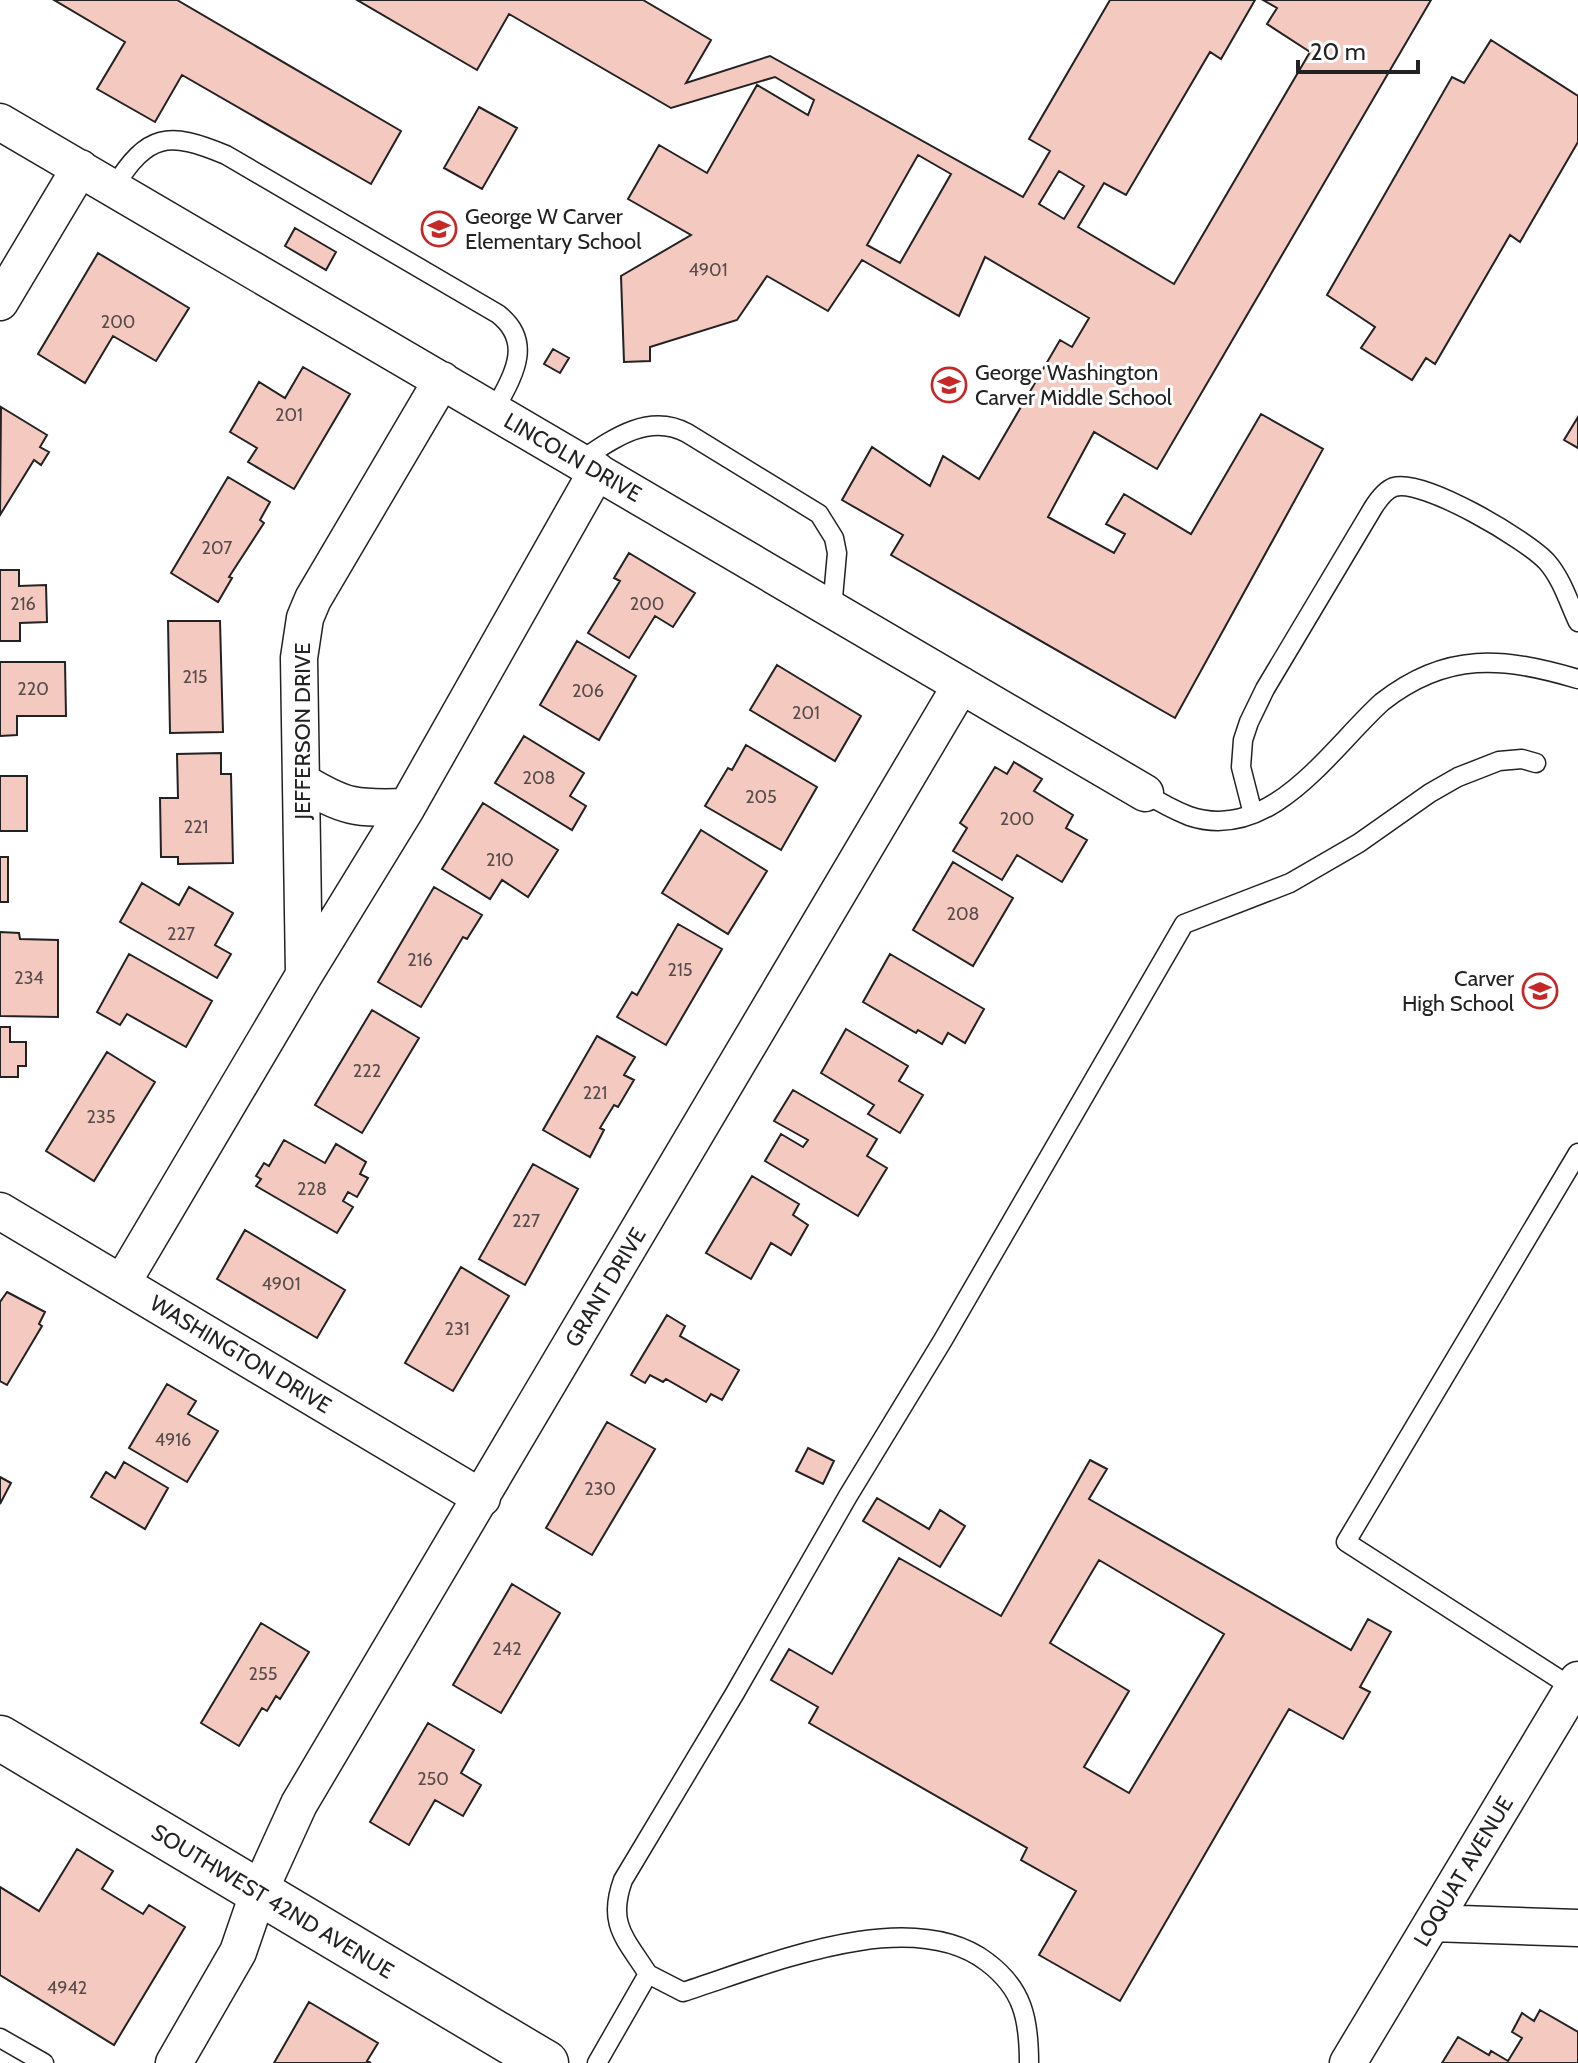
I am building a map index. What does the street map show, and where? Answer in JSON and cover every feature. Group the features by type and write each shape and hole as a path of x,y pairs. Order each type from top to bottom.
{"main road":[{"name":"SOUTHWEST 42ND AVENUE","path":"0,1738 546,2063"}],"street":[{"name":"LINCOLN DRIVE","path":"0,122 1145,793"},
{"path":"0,302 80,168"},
{"name":"JEFFERSON DRIVE","path":"304,975 299,658 305,618 323,580 442,380"},
{"path":"122,1283 407,807 588,466"},
{"name":"GRANT DRIVE","path":"174,2063 238,1952 258,1894 299,1804 961,685"},
{"path":"301,781 335,801 353,807 407,807"},
{"name":"WASHINGTON DRIVE","path":"3,1219 122,1283 482,1498"},
{"name":"LOQUAT AVENUE","path":"1348,2063 1575,1684"},
{"path":"1432,1923 1578,1928"}],"lane":[{"path":"114,187 131,161 151,145 173,140 208,147 498,314 514,329 518,354 511,380 494,411"},
{"path":"588,466 616,437 646,426 679,429 809,506 827,524 834,538 838,566 832,609"},
{"path":"1253,814 1241,767 1243,740 1249,722 1265,689 1365,522 1388,490 1404,486 1434,494 1465,508 1536,551 1553,570 1578,622"},
{"path":"1145,793 1192,817 1225,820 1253,814 1301,785 1389,696 1430,673 1463,664 1494,662 1534,667 1578,679"},
{"path":"1029,2063 1024,2011 1015,1988 1000,1971 959,1945 914,1936 824,1947 683,1992 648,1974 621,1933 615,1912 623,1880 943,1340 1184,924 1290,883 1359,843 1458,777 1499,761 1522,759 1536,763"},
{"path":"1575,1684 1346,1542 1578,1153"},
{"path":"597,2063 648,1974"},
{"path":"0,2038 44,2063"}],"building":[{"path":"54,0 177,0 401,131 371,184 182,75 155,122 97,89 125,42"},
{"path":"357,0 643,0 711,40 686,83 770,56 1023,197 1050,151 1029,139 1110,0 1255,0 1221,59 1210,52 1126,195 1104,183 1078,227 1174,284 1310,52 1267,24 1277,8 1263,0 1431,0 1157,469 1094,432 1048,517 1114,553 1125,534 1106,524 1124,494 1191,534 1261,414 1323,449 1175,718 891,555 903,535 842,500 872,447 930,486 943,456 979,479 1060,340 1072,347 1089,318 985,257 959,316 862,260 828,311 767,276 737,320 650,347 650,361 624,362 621,276 691,235 628,199 659,145 707,173 757,85 808,115 814,100 775,77 671,108 509,14 477,70","holes":["918,155 951,174 900,263 867,245","1059,171 1084,186 1064,219 1039,204"]},
{"path":"1491,40 1578,96 1578,142 1520,242 1510,235 1435,364 1426,358 1412,380 1361,348 1375,327 1327,295 1452,77 1464,83"},
{"path":"479,107 517,128 482,189 444,168"},
{"path":"295,228 336,252 326,270 285,246"},
{"path":"98,253 189,308 156,361 113,336 85,383 38,354"},
{"path":"553,349 569,358 560,373 544,364"},
{"path":"303,367 350,394 294,489 248,462 257,448 230,432 259,382 285,398"},
{"path":"1,407 47,435 40,447 49,452 41,465 34,460 0,515"},
{"path":"1578,417 1578,448 1564,440"},
{"path":"228,477 270,502 260,520 264,523 229,577 232,578 218,602 171,573"},
{"path":"629,553 695,593 673,627 655,616 629,658 588,633 620,581 614,578"},
{"path":"0,570 19,570 19,586 46,585 47,622 20,623 20,641 0,641"},
{"path":"168,621 220,621 223,732 170,733"},
{"path":"577,641 636,676 599,740 540,705"},
{"path":"0,662 65,662 66,716 17,716 17,735 0,736"},
{"path":"777,665 861,716 835,761 750,710"},
{"path":"524,736 584,773 570,796 586,806 572,830 495,783"},
{"path":"746,745 817,787 781,850 705,806"},
{"path":"221,753 221,774 231,774 233,863 178,864 178,857 161,857 160,798 178,798 177,754"},
{"path":"1014,762 1042,779 1034,791 1073,815 1066,828 1087,840 1062,882 1017,855 1002,880 953,851 967,828 960,823 995,767 1007,774"},
{"path":"0,776 27,776 27,831 0,831"},
{"path":"483,803 558,850 528,897 502,880 490,899 442,869"},
{"path":"701,830 767,871 728,934 662,893"},
{"path":"0,857 8,857 8,902 0,902"},
{"path":"953,862 1013,898 973,966 913,930"},
{"path":"142,883 179,905 189,887 233,913 215,945 231,954 217,978 120,922"},
{"path":"434,887 482,915 467,939 463,937 421,1007 378,982"},
{"path":"678,924 722,949 666,1045 617,1017 632,992 637,995"},
{"path":"0,932 19,933 20,939 58,940 58,1017 0,1016"},
{"path":"129,954 212,1001 186,1047 127,1014 120,1025 97,1012"},
{"path":"890,954 984,1009 965,1043 948,1033 942,1044 918,1030 916,1033 863,1002"},
{"path":"372,1010 419,1038 362,1133 315,1105"},
{"path":"0,1027 10,1027 10,1042 26,1042 26,1066 18,1066 18,1077 0,1077"},
{"path":"846,1029 908,1066 899,1081 923,1095 900,1133 868,1114 874,1105 821,1073"},
{"path":"597,1036 635,1057 624,1075 634,1080 618,1107 614,1105 600,1128 604,1130 590,1157 543,1130"},
{"path":"107,1052 155,1082 94,1181 46,1151"},
{"path":"793,1090 877,1139 867,1156 887,1168 858,1216 765,1161 781,1134 803,1147 808,1140 774,1121"},
{"path":"284,1140 325,1163 336,1144 366,1162 360,1174 368,1178 357,1197 348,1192 343,1201 353,1207 337,1233 256,1186 261,1179 256,1176 264,1163 269,1166"},
{"path":"533,1164 578,1189 525,1285 479,1259"},
{"path":"752,1176 799,1204 793,1215 808,1225 791,1255 771,1243 751,1279 706,1253"},
{"path":"245,1230 345,1290 317,1338 217,1279"},
{"path":"461,1267 509,1296 453,1391 405,1363"},
{"path":"7,1292 45,1312 39,1324 42,1326 7,1385 0,1381 0,1302"},
{"path":"667,1315 685,1326 680,1336 739,1370 722,1400 711,1394 706,1402 666,1379 663,1382 650,1375 645,1383 631,1375"},
{"path":"167,1384 196,1401 188,1414 218,1431 187,1482 129,1448"},
{"path":"607,1422 655,1449 592,1555 546,1528"},
{"path":"808,1448 834,1461 823,1484 796,1471"},
{"path":"1090,1460 1107,1469 1089,1499 1351,1650 1368,1619 1391,1632 1360,1687 1370,1692 1343,1739 1289,1709 1120,2001 1039,1955 1076,1891 1021,1860 1027,1848 809,1723 818,1707 771,1680 789,1649 832,1674 899,1558 1001,1616","holes":["1099,1560 1224,1634 1129,1793 1084,1767 1129,1691 1050,1643"]},
{"path":"124,1462 168,1488 145,1529 91,1497 106,1472 115,1478"},
{"path":"0,1477 11,1483 0,1504"},
{"path":"877,1498 929,1529 940,1510 965,1526 940,1567 863,1521"},
{"path":"512,1584 560,1613 501,1713 453,1685"},
{"path":"261,1623 309,1652 280,1699 276,1696 267,1711 262,1708 239,1746 201,1723"},
{"path":"428,1723 474,1750 461,1773 481,1785 463,1816 435,1800 409,1845 370,1822"},
{"path":"77,1849 113,1871 102,1889 143,1914 149,1905 185,1927 114,2045 0,1975 0,1887 39,1911"},
{"path":"309,2002 378,2043 367,2061 371,2063 274,2063"},
{"path":"1540,2010 1578,2032 1578,2063 1442,2063 1458,2037 1489,2055 1491,2051 1508,2061 1522,2038 1512,2032 1522,2013 1534,2021"}],"place":[{"name":"George W Carver Elementary School","path":"439,229"},
{"name":"George Washington Carver Middle School","path":"949,385"},
{"name":"Carver High School","path":"1540,991"}]}
